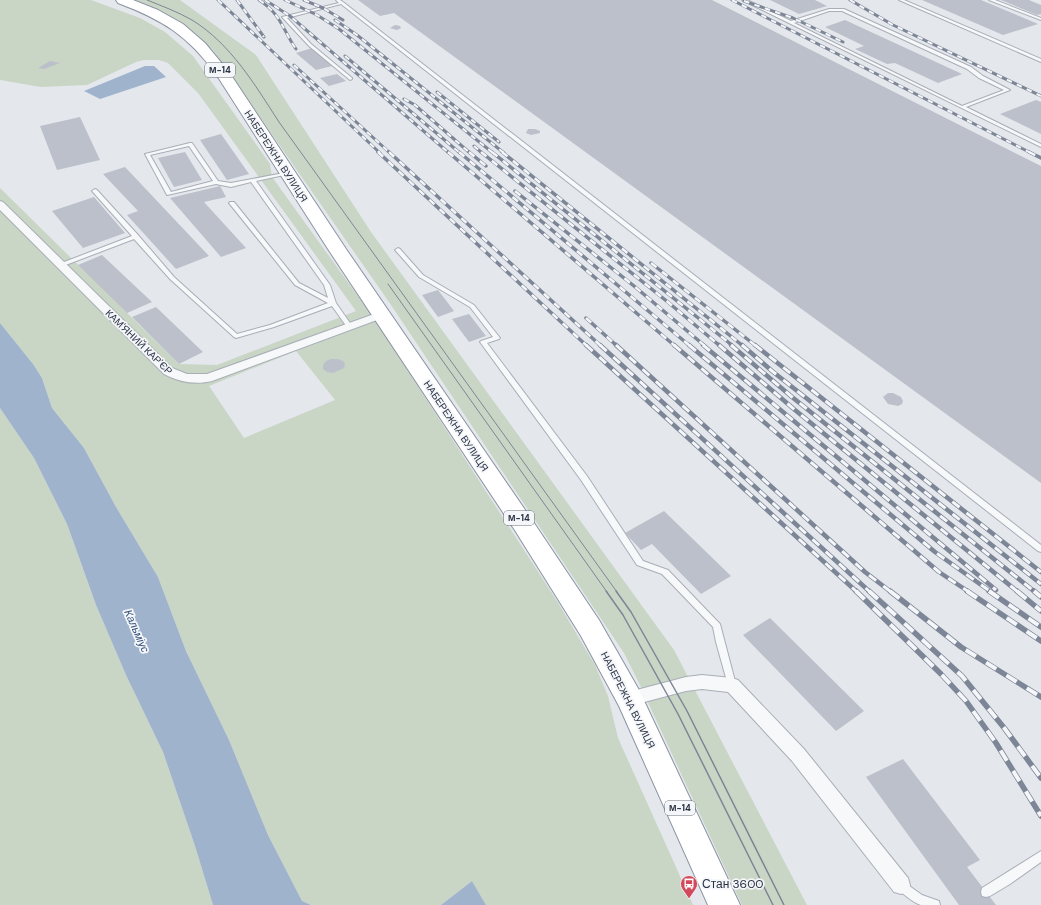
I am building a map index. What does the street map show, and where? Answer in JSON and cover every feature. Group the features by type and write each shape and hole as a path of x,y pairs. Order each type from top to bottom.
{"highway":[{"name":"НАБЕРЕЖНА ВУЛИЦЯ","path":"122,0 150,11 187,32 222,72 381,315 564,586 590,628 629,699 724,905"}],"street":[{"name":"КАМ'ЯНИЙ КАР'ЄР","path":"0,204 168,372 185,379 208,378 219,375 298,344 381,315"},
{"path":"629,699 686,684 702,682 732,685 798,755 901,885"}],"lane":[{"path":"744,0 1041,146"},
{"path":"901,0 1039,61 1041,55"},
{"path":"991,0 1041,19"},
{"path":"350,79 310,44 284,17 340,2 1041,549"},
{"path":"790,22 829,10 844,10 969,68 981,77 1008,90 963,108"},
{"path":"216,182 190,144 147,154 169,194 216,182 231,185 287,173"},
{"path":"252,180 327,285 333,303 349,326"},
{"path":"95,191 172,278 236,336 272,326 333,303"},
{"path":"232,203 297,284 333,303"},
{"path":"61,265 136,236"},
{"path":"398,250 421,276 472,306 497,338 483,342 584,478 640,563 665,572 718,626 720,642 732,685"},
{"path":"986,892 1041,856"},
{"path":"901,885 919,899 934,905"}],"green space":[{"path":"0,0 91,0 140,18 165,32 193,56 270,164 272,177 373,317 557,601 595,665 608,696 618,738 693,905 486,905 472,881 441,905 311,905 302,901 268,835 229,740 186,651 158,577 116,507 84,448 52,408 42,378 33,364 0,323 0,188 179,364 217,365 356,311 198,93 168,63 159,60 144,60 136,62 87,85 41,87 0,80","holes":["296,351 335,400 244,438 209,386"]},
{"path":"127,0 180,0 256,55 371,232 674,650 807,905 742,905 624,653 389,302 213,50 184,26"},
{"path":"0,408 34,458 67,524 96,605 126,675 163,752 195,846 213,905 0,905"}],"water":[{"path":"145,66 154,66 166,77 100,99 84,91"},
{"name":"Кальміус","path":"0,323 33,364 42,378 52,408 84,448 116,507 158,577 186,651 229,740 268,835 302,901 311,905 213,905 195,846 163,752 126,675 96,605 67,524 34,458 0,408"},
{"path":"472,881 486,905 441,905"}],"building":[{"path":"358,0 712,0 1041,166 1041,483 394,13 380,16"},
{"path":"770,0 815,0 827,6 799,14"},
{"path":"922,0 981,0 1038,24 1003,35"},
{"path":"1001,0 1029,0 1041,5 1041,14 1037,15"},
{"path":"845,20 962,74 938,83 895,63 887,64 855,49 864,46 825,27"},
{"path":"395,25 400,26 401,28 397,30 390,28"},
{"path":"312,48 332,66 316,70 296,53"},
{"path":"50,61 60,63 44,69 38,68"},
{"path":"337,74 346,81 329,86 320,78"},
{"path":"1036,100 1041,102 1041,134 1000,114"},
{"path":"80,117 100,160 57,170 40,126"},
{"path":"528,129 535,129 540,131 540,133 531,135 526,133"},
{"path":"221,134 249,174 227,180 200,140"},
{"path":"185,152 202,180 174,187 158,158"},
{"path":"125,167 209,256 176,269 127,215 138,211 103,174"},
{"path":"220,186 226,197 204,202 246,248 221,257 170,198"},
{"path":"94,197 125,233 83,248 52,211"},
{"path":"102,255 152,302 127,313 78,265"},
{"path":"438,290 454,311 438,317 422,295"},
{"path":"156,307 203,352 179,364 132,317"},
{"path":"469,314 486,336 469,342 452,319"},
{"path":"331,359 343,361 345,364 344,368 333,373 327,372 323,369 323,365 326,361"},
{"path":"888,393 893,393 901,397 903,401 902,404 898,406 888,404 883,397"},
{"path":"664,511 731,576 701,594 652,544 641,550 625,533"},
{"path":"770,618 864,711 836,731 743,635"},
{"path":"903,759 980,860 967,867 996,905 959,905 866,777"}],"tram line":[{"path":"147,0 192,20 219,41 241,66 279,122 617,592"},
{"path":"388,284 607,592"},
{"path":"606,591 623,615 678,714 773,905"},
{"path":"616,591 631,612 687,711 784,905"}],"railway":[{"path":"218,0 380,153"},
{"path":"237,0 264,37"},
{"path":"259,0 273,11 296,49"},
{"path":"265,0 290,16 449,153"},
{"path":"285,0 317,15 339,29 493,153"},
{"path":"304,0 323,8 343,20"},
{"path":"732,0 1031,153"},
{"path":"850,0 893,25 1041,96"},
{"path":"744,1 793,18 843,42"},
{"path":"335,20 357,35 504,153"},
{"path":"345,56 460,153"},
{"path":"294,65 390,153"},
{"path":"437,92 499,142"},
{"path":"404,99 415,105 470,153"},
{"path":"474,146 482,153"},
{"path":"378,152 587,346"},
{"path":"389,152 601,346"},
{"path":"448,152 675,346"},
{"path":"459,152 690,346"},
{"path":"469,152 486,166"},
{"path":"481,152 669,303 720,346"},
{"path":"492,152 733,346"},
{"path":"502,152 743,346"},
{"path":"1031,153 1041,158"},
{"path":"515,191 634,286 705,346"},
{"path":"651,263 756,346"},
{"path":"586,318 617,346"},
{"path":"586,345 857,592"},
{"path":"600,345 870,592"},
{"path":"616,345 865,572 891,592"},
{"path":"674,345 939,572 969,592"},
{"path":"689,345 935,552 991,592"},
{"path":"703,345 996,590"},
{"path":"719,345 795,410 1018,592"},
{"path":"731,345 792,397 1035,592"},
{"path":"742,345 772,371 1041,584"},
{"path":"755,345 1041,572"},
{"path":"856,591 941,674 966,701 996,743 1041,816"},
{"path":"869,591 962,676 1005,729 1041,778"},
{"path":"890,591 961,647 1041,697"},
{"path":"967,591 1041,641"},
{"path":"989,591 1041,627"},
{"path":"1017,591 1041,611"},
{"path":"1034,591 1041,597"}],"place":[{"name":"Стан 3600","path":"689,899"}]}
